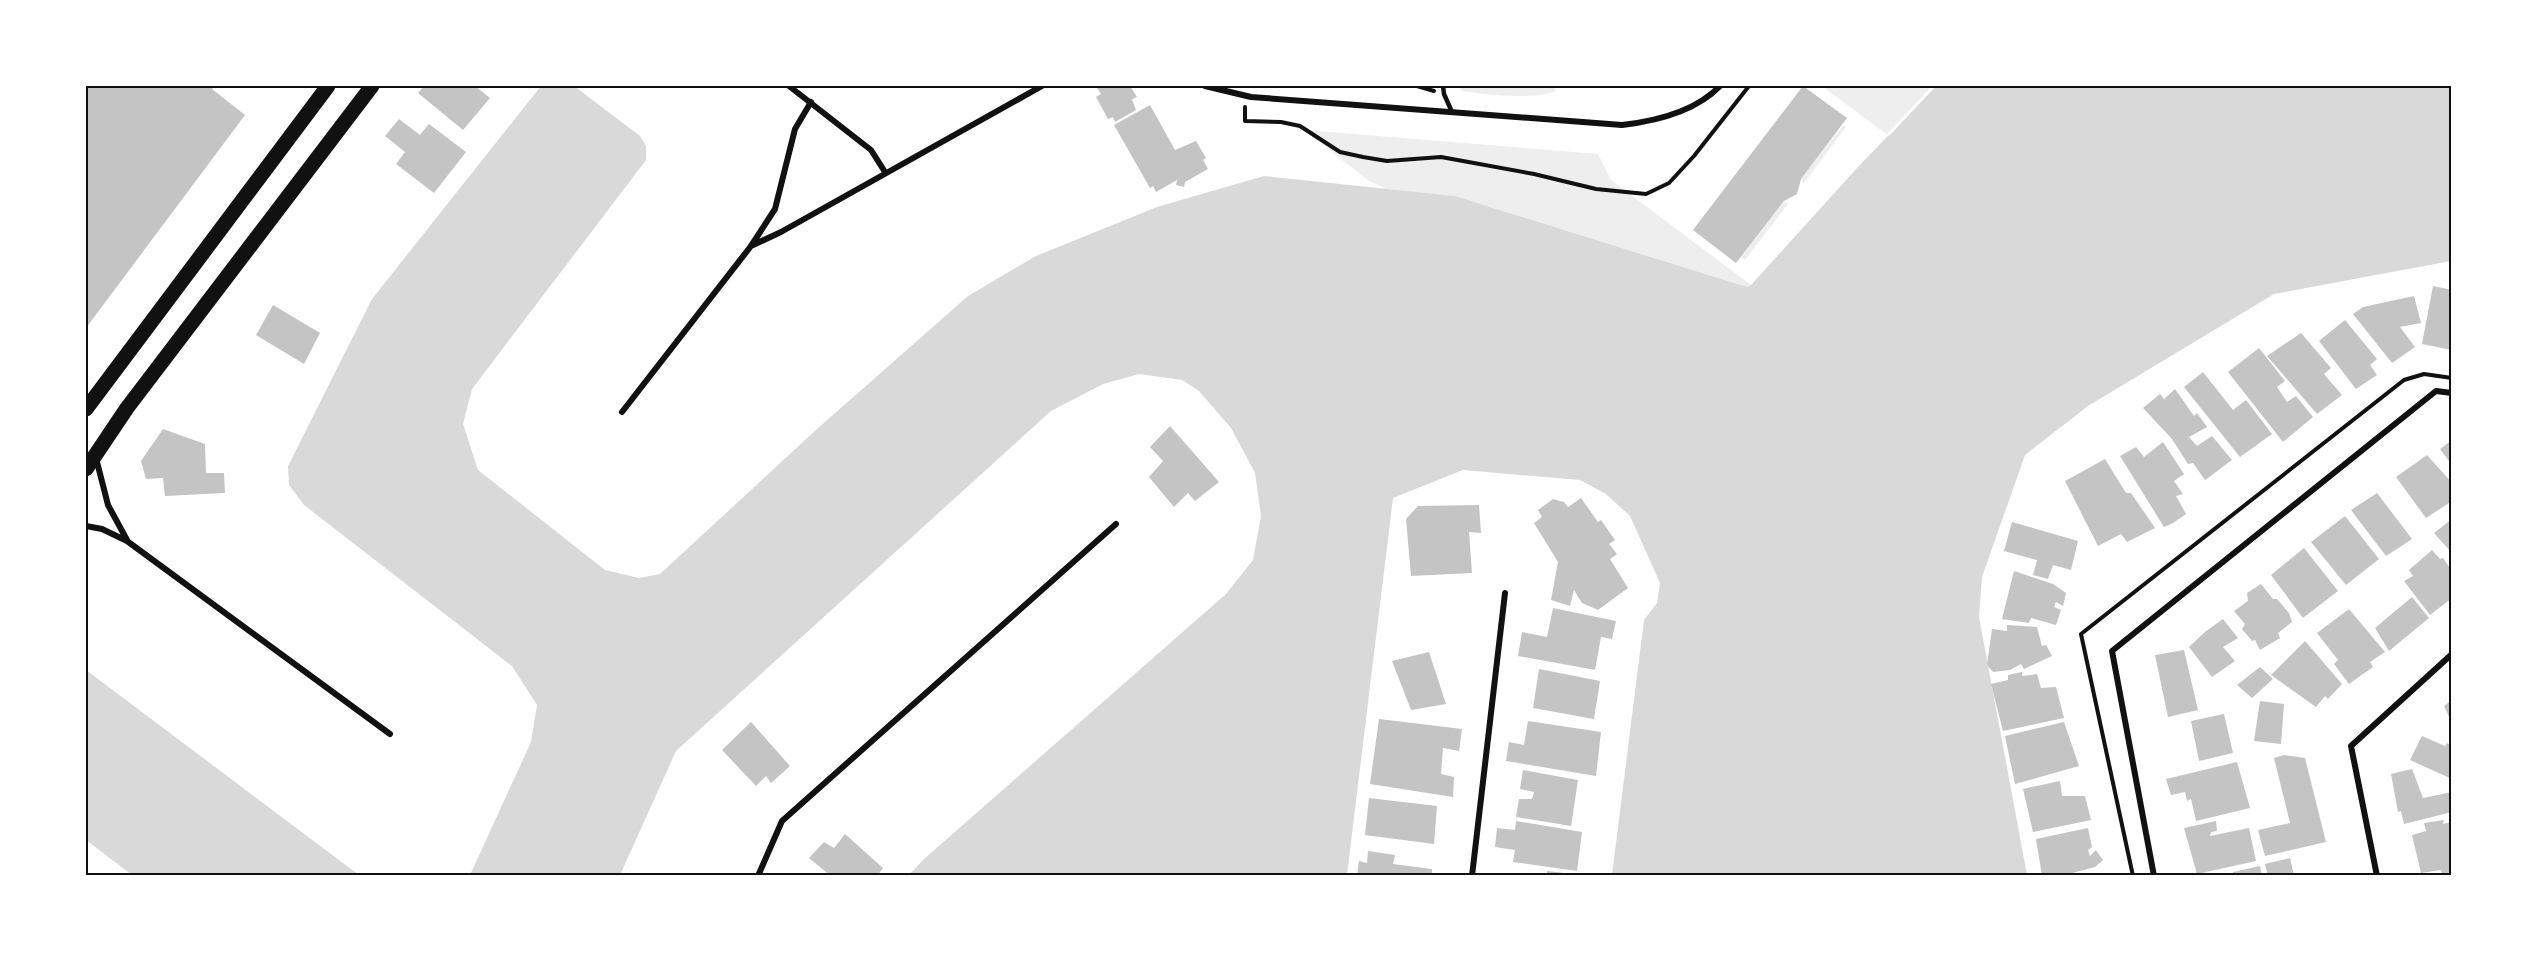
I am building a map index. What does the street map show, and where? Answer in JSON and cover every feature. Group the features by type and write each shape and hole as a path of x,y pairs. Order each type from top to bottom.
{"main road":[{"path":"86,410 328,86"},
{"path":"86,470 127,408 372,86"}],"street":[{"path":"789,86 871,150 885,172"},
{"path":"751,246 781,232 1042,86"},
{"path":"1205,86 1246,95 1622,124 1651,122 1678,113 1720,86"},
{"path":"622,412 751,246 775,209 795,129 811,102"},
{"path":"2154,876 2112,651 2436,391 2451,393"},
{"path":"95,454 108,505 127,541"},
{"path":"758,876 782,821 1116,524"},
{"path":"86,526 102,529 127,541 390,734"},
{"path":"1472,876 1505,593"},
{"path":"2377,876 2351,746 2451,654"}],"lane":[{"path":"1443,86 1452,112"}],"path":[{"path":"1246,95 1245,121 1281,122 1300,126 1340,152 1387,161 1441,158 1534,174 1596,189 1646,194 1669,183 1694,156 1749,86"}],"shaded area":[{"path":"541,86 574,86 640,136 646,146 646,160 472,389 463,424 478,470 605,570 639,578 660,574 817,429 968,296 1036,256 1157,207 1264,176 1455,196 1747,287 1936,86 2451,86 2451,261 2274,294 2088,406 2025,455 1982,577 1979,617 2027,875 1612,875 1644,620 1657,603 1660,583 1630,516 1606,494 1580,480 1463,470 1393,498 1347,875 909,875 924,859 1226,594 1253,560 1261,516 1255,473 1231,428 1199,391 1182,380 1139,374 1103,384 1051,411 676,751 620,875 470,875 531,742 537,705 512,666 304,505 289,485 288,466 372,299"},
{"path":"1556,86 1555,91 1547,94 1523,96 1480,94 1460,90 1462,87"},
{"path":"1822,86 1936,86 1889,136"},
{"path":"1843,125 1846,127 1804,183 1801,179"},
{"path":"1304,130 1598,154 1611,180 1751,285 1747,287 1455,196 1387,189 1369,181"},
{"path":"1784,202 1788,204 1745,260 1741,257"},
{"path":"86,670 359,875 132,875 86,840"}],"pier":[{"path":"1932,86 1936,86 1889,136 1887,134"}],"building":[{"path":"86,86 215,86 212,89 245,115 86,328"},
{"path":"424,86 475,86 490,98 463,130 418,93"},
{"path":"1096,86 1130,86 1137,97 1132,99 1136,110 1115,122 1113,117 1108,119 1096,97 1101,94"},
{"path":"1803,86 1847,118 1801,179 1797,194 1784,201 1736,263 1693,230"},
{"path":"1150,105 1175,150 1196,141 1206,158 1203,160 1208,169 1185,182 1184,187 1176,185 1177,180 1156,192 1153,186 1150,188 1114,125"},
{"path":"399,119 420,135 429,124 466,152 434,193 396,164 405,152 385,136"},
{"path":"2433,286 2452,290 2452,350 2422,344"},
{"path":"2414,296 2421,323 2400,327 2415,347 2392,363 2353,314 2363,307"},
{"path":"273,305 320,333 304,364 256,335"},
{"path":"2345,320 2377,359 2370,365 2377,375 2356,389 2319,341"},
{"path":"2301,333 2331,368 2324,374 2342,395 2317,414 2267,356"},
{"path":"2259,348 2285,381 2277,387 2287,402 2296,396 2313,417 2283,442 2228,372"},
{"path":"2203,372 2233,410 2246,400 2272,434 2240,457 2184,387"},
{"path":"2175,389 2194,416 2197,413 2207,427 2189,437 2197,446 2212,436 2232,460 2205,480 2193,463 2188,464 2172,439 2143,408 2160,394 2164,399"},
{"path":"1170,426 1219,482 1195,501 1188,493 1174,507 1149,477 1163,461 1150,447"},
{"path":"163,429 205,444 206,473 224,473 225,493 165,496 163,478 146,479 141,461"},
{"path":"2452,440 2452,465 2440,449"},
{"path":"2163,442 2184,474 2174,481 2183,494 2176,496 2186,514 2164,527 2120,456 2136,447 2144,457"},
{"path":"2427,455 2452,483 2452,501 2426,518 2396,477"},
{"path":"2105,459 2126,493 2131,493 2155,528 2127,542 2121,534 2098,546 2065,481"},
{"path":"2377,493 2412,539 2386,556 2351,510"},
{"path":"1581,498 1598,522 1601,520 1615,540 1609,544 1617,554 1610,559 1628,588 1598,610 1582,603 1574,590 1570,606 1551,600 1558,562 1534,523 1542,517 1538,510 1553,499 1564,502 1568,507"},
{"path":"1479,505 1481,533 1469,532 1472,573 1411,576 1406,519 1418,506"},
{"path":"2345,516 2379,559 2346,585 2311,542"},
{"path":"2452,519 2452,553 2434,533"},
{"path":"2012,522 2078,541 2071,570 2053,565 2048,579 2033,575 2037,560 2004,551"},
{"path":"2304,548 2338,591 2303,618 2271,575"},
{"path":"2432,550 2440,559 2443,558 2452,571 2452,598 2430,615 2404,581 2413,576 2409,570"},
{"path":"2014,571 2053,584 2066,593 2063,606 2056,602 2054,607 2061,610 2056,625 2031,618 2029,623 2002,619"},
{"path":"2261,584 2289,613 2292,622 2278,633 2280,638 2260,650 2255,640 2252,641 2242,629 2245,624 2234,611 2248,601 2247,593"},
{"path":"2412,597 2429,618 2389,651 2375,628"},
{"path":"1553,608 1616,621 1612,639 1601,637 1595,670 1518,656 1522,632 1547,637"},
{"path":"2349,609 2385,652 2370,662 2373,667 2349,684 2334,664 2338,660 2317,633"},
{"path":"2223,619 2238,638 2223,647 2235,661 2212,677 2189,647"},
{"path":"2007,625 2037,627 2042,646 2046,645 2052,656 2024,669 2021,664 2010,670 1993,672 1987,665 1992,629 2007,631"},
{"path":"2305,641 2342,684 2328,699 2325,696 2316,707 2271,675"},
{"path":"2184,650 2198,710 2168,717 2155,655"},
{"path":"1429,652 1446,704 1411,710 1392,661"},
{"path":"2260,667 2273,679 2252,698 2237,685"},
{"path":"1539,669 1600,681 1594,719 1533,708"},
{"path":"2022,672 2022,676 2037,674 2041,688 2056,687 2064,718 2003,731 1991,684 2008,680 2008,675"},
{"path":"2452,700 2452,723 2444,706"},
{"path":"2260,701 2284,704 2281,744 2254,741"},
{"path":"2224,714 2233,753 2199,761 2191,721"},
{"path":"1379,719 1462,729 1459,751 1443,748 1441,774 1454,777 1453,797 1370,784"},
{"path":"1528,721 1601,732 1596,776 1506,761 1509,742 1524,745"},
{"path":"751,722 790,766 771,783 766,776 756,786 722,750"},
{"path":"2064,722 2079,766 2015,784 2005,736"},
{"path":"2422,736 2445,746 2447,743 2452,746 2452,779 2410,760"},
{"path":"2284,755 2305,758 2326,842 2265,856 2258,830 2290,823 2274,758"},
{"path":"2237,762 2250,808 2196,821 2191,799 2187,801 2185,792 2171,795 2166,779"},
{"path":"2412,769 2423,798 2452,792 2452,812 2404,824 2401,811 2398,812 2391,774"},
{"path":"1523,770 1578,780 1571,826 1516,817 1519,799 1532,799 1534,792 1520,789"},
{"path":"2060,781 2062,796 2085,796 2091,820 2033,832 2023,789"},
{"path":"1369,798 1437,806 1434,844 1365,835"},
{"path":"2444,820 2443,824 2452,822 2452,872 2442,874 2441,870 2421,873 2412,835 2426,831 2424,823"},
{"path":"1516,821 1582,832 1577,871 1513,862 1515,850 1495,847 1497,828 1515,830"},
{"path":"2216,821 2217,831 2211,832 2210,836 2249,828 2256,861 2197,874 2184,828"},
{"path":"2088,828 2092,847 2088,850 2090,856 2096,850 2103,860 2095,867 2061,876 2042,876 2036,839"},
{"path":"845,834 883,868 877,876 831,876 809,858 824,842 834,848"},
{"path":"1368,851 1395,855 1393,864 1432,869 1432,876 1357,876 1359,861 1367,863"},
{"path":"2290,858 2294,876 2268,876 2265,864"},
{"path":"2260,866 2262,876 2232,876 2233,872"},
{"path":"1547,871 1573,874 1573,876 1547,876"}]}
